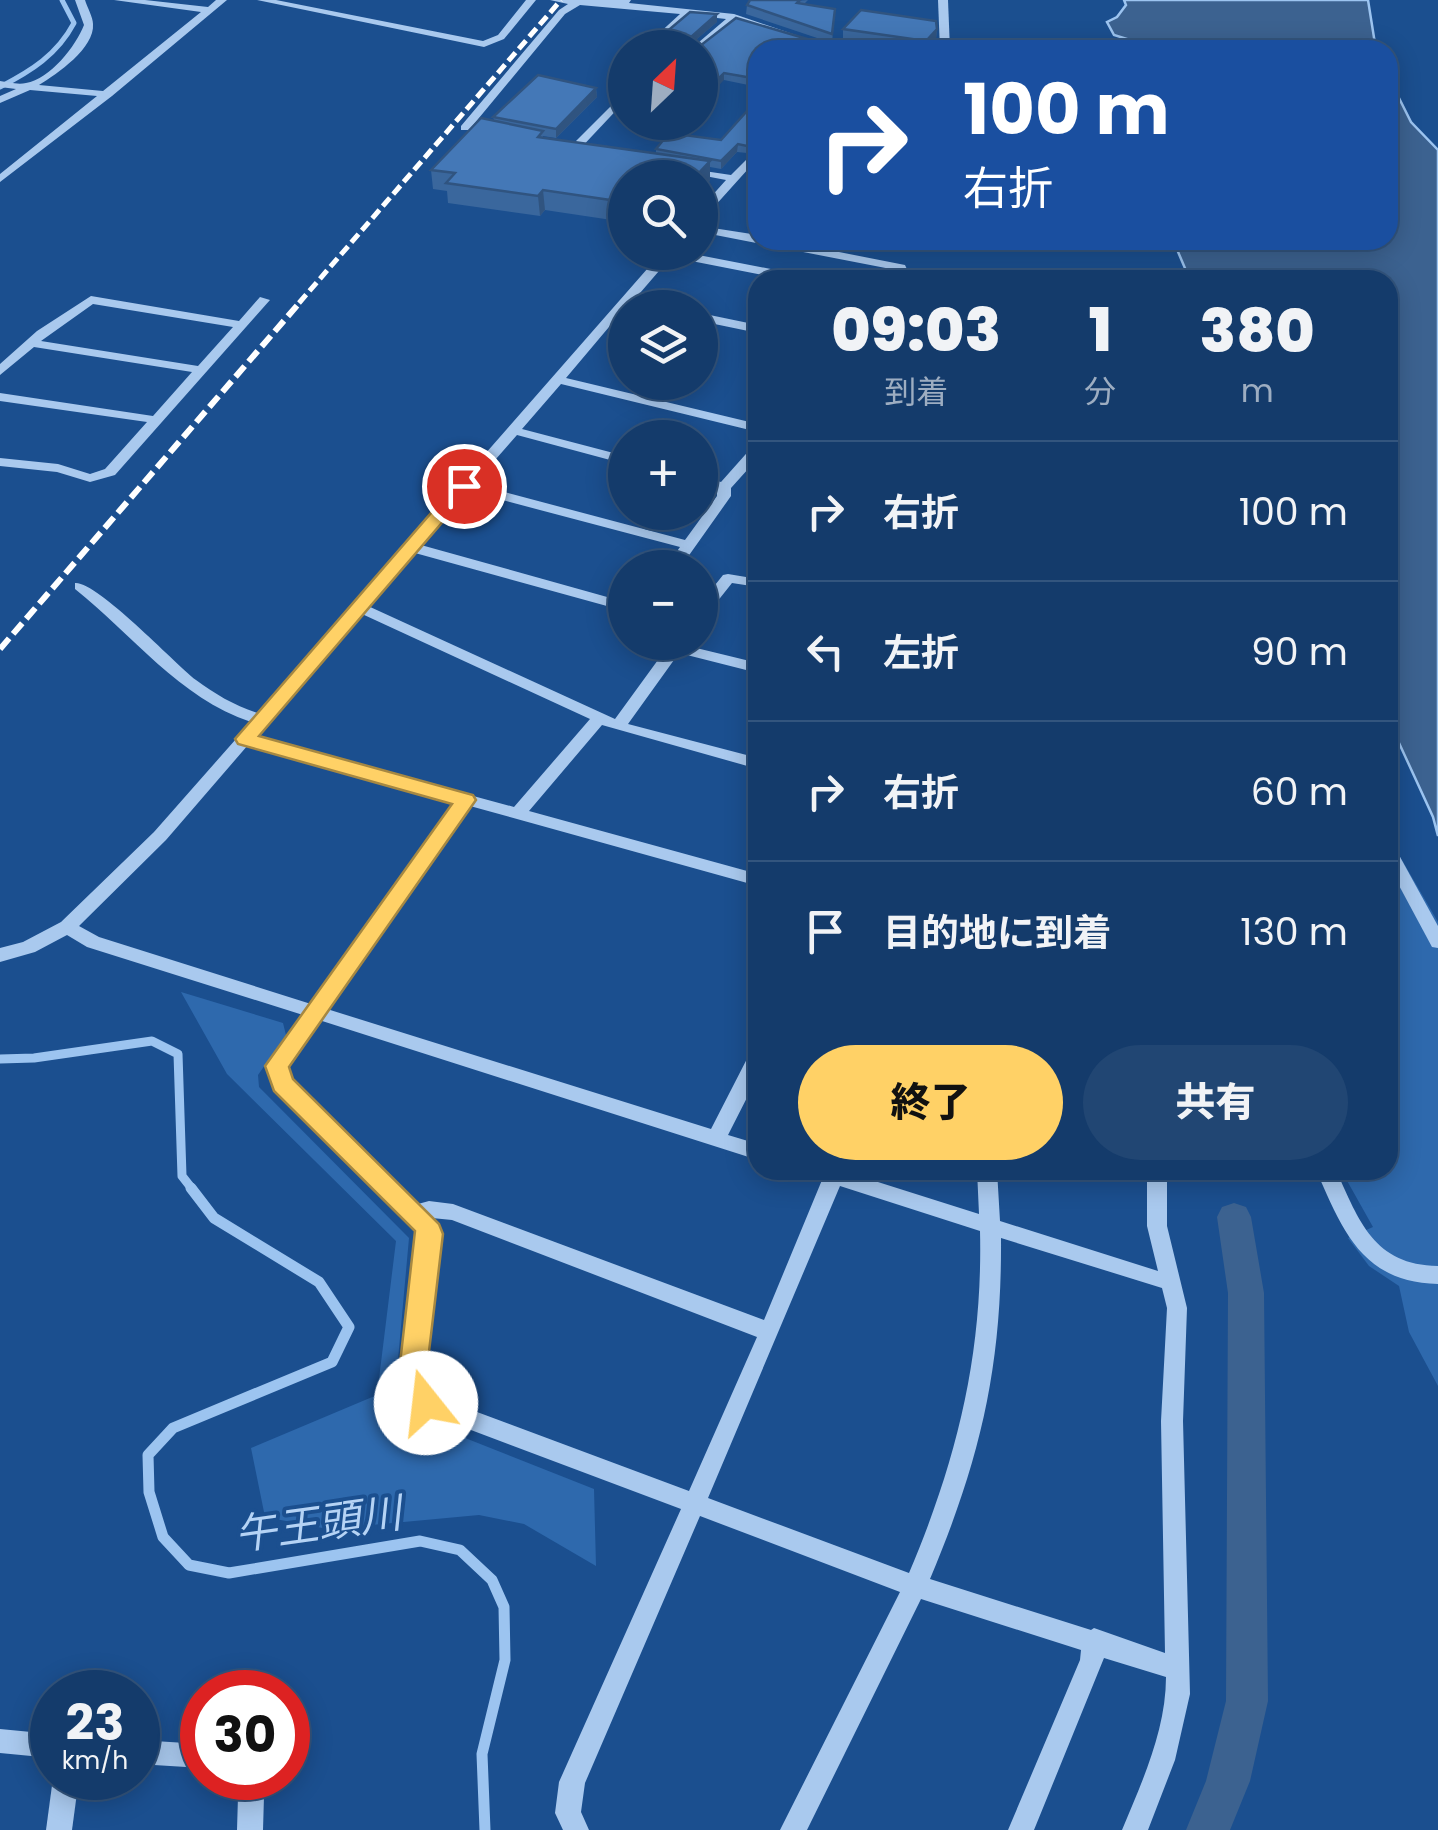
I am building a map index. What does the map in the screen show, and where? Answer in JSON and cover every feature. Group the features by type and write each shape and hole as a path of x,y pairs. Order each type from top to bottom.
{"street":[{"path":"0,100 28,87 86,37 88,18 80,0"},
{"path":"118,0 210,10"},
{"path":"0,179 222,0"},
{"path":"262,0 484,44 501,36 531,0"},
{"path":"555,0 624,3 734,16 805,40"},
{"path":"719,14 736,0"},
{"path":"943,0 945,40"},
{"path":"482,132 465,128 562,12 576,3"},
{"path":"667,30 688,10"},
{"path":"718,30 734,16"},
{"path":"0,84 108,94"},
{"path":"590,154 570,148 608,111"},
{"path":"718,195 748,161"},
{"path":"718,175 732,178"},
{"path":"718,232 748,238"},
{"path":"801,250 885,270"},
{"path":"718,263 756,270"},
{"path":"634,290 652,270"},
{"path":"0,370 91,300 242,326"},
{"path":"0,462 101,476 113,469 264,300"},
{"path":"0,955 29,947 67,927 160,836 608,319"},
{"path":"718,321 748,327"},
{"path":"31,343 202,370"},
{"path":"556,379 748,426"},
{"path":"0,397 157,420"},
{"path":"512,430 608,455"},
{"path":"685,550 724,496 724,487 748,460"},
{"path":"718,485 724,487"},
{"path":"464,486 688,545"},
{"path":"411,547 608,602"},
{"path":"718,591 728,578 748,581"},
{"path":"80,586 142,636 201,693 228,709 261,720"},
{"path":"358,607 599,719 748,761"},
{"path":"718,656 748,665"},
{"path":"618,726 667,660"},
{"path":"517,815 599,719"},
{"path":"245,739 748,877"},
{"path":"465,800 277,1066 279,1080 417,1213 430,1234 411,1390 426,1403 915,1586 1094,1640 1178,1670"},
{"path":"1398,868 1438,942"},
{"path":"67,927 93,942 748,1149"},
{"path":"716,1139 748,1076"},
{"path":"576,1830 568,1813 572,1782 770,1332 822,1180"},
{"path":"846,1180 1160,1280 1170,1278"},
{"path":"793,1830 915,1586 950,1499 970,1433 986,1356 992,1226 988,1180"},
{"path":"1135,1830 1169,1740 1178,1694 1172,1421 1177,1308 1157,1226 1157,1180"},
{"path":"1331,1180 1369,1253 1402,1272 1438,1275"},
{"path":"417,1213 440,1209 454,1212 770,1332"},
{"path":"1022,1830 1092,1660 1094,1640"},
{"path":"0,1741 30,1744"},
{"path":"59,1830 63,1800"},
{"path":"250,1830 251,1800"}],"shaded area":[{"path":"1124,0 1368,0 1374,40 1127,40 1114,35 1107,22 1126,5"},
{"path":"1398,96 1411,122 1438,150 1438,836 1398,741 1398,270 1186,270 1177,250 1398,250"},
{"path":"1398,853 1438,922 1438,1386 1409,1332 1399,1286 1369,1266 1348,1238 1373,1227 1347,1180 1398,1180"},
{"path":"181,992 283,1023 286,1035 258,1075 259,1087 409,1238 394,1404 402,1413 594,1489 596,1566 524,1524 479,1515 328,1529 265,1517 251,1448 377,1395 396,1241 227,1074"}],"building":[{"path":"750,0 800,0 797,3 835,9 832,34 747,5"},
{"path":"861,10 936,21 937,29 927,40 919,40 843,29"},
{"path":"690,12 717,14 699,30 669,30"},
{"path":"736,18 811,40 748,40 748,77 724,73 718,79 718,32"},
{"path":"538,75 596,88 556,129 493,117"},
{"path":"748,110 748,145 738,144 721,161 656,149 663,140 718,140"},
{"path":"481,118 543,131 538,137 703,160 608,160 608,200 543,190 538,196 446,183 455,173 431,170"}],"waterway":[{"name":"午王頭川","path":"0,87 42,61 60,44 74,23 62,0"},
{"name":"午王頭川","path":"0,1059 34,1058 152,1041 178,1054 182,1176 193,1190"},
{"name":"午王頭川","path":"191,1188 214,1218 319,1282 349,1327 332,1362 173,1428 148,1455 149,1492 163,1537 189,1565 229,1573 420,1541 460,1550 492,1580 504,1607 505,1660 482,1754 485,1830"},
{"path":"1208,1830 1228,1781 1247,1701 1246,1293 1234,1217"}],"railway":[{"path":"299,303 561,0"},
{"path":"0,649 301,301"}],"route":[{"path":"426,1403 411,1390 430,1234 426,1224 282,1084 276,1073 312,1013 465,800 245,739 464,486"}]}
